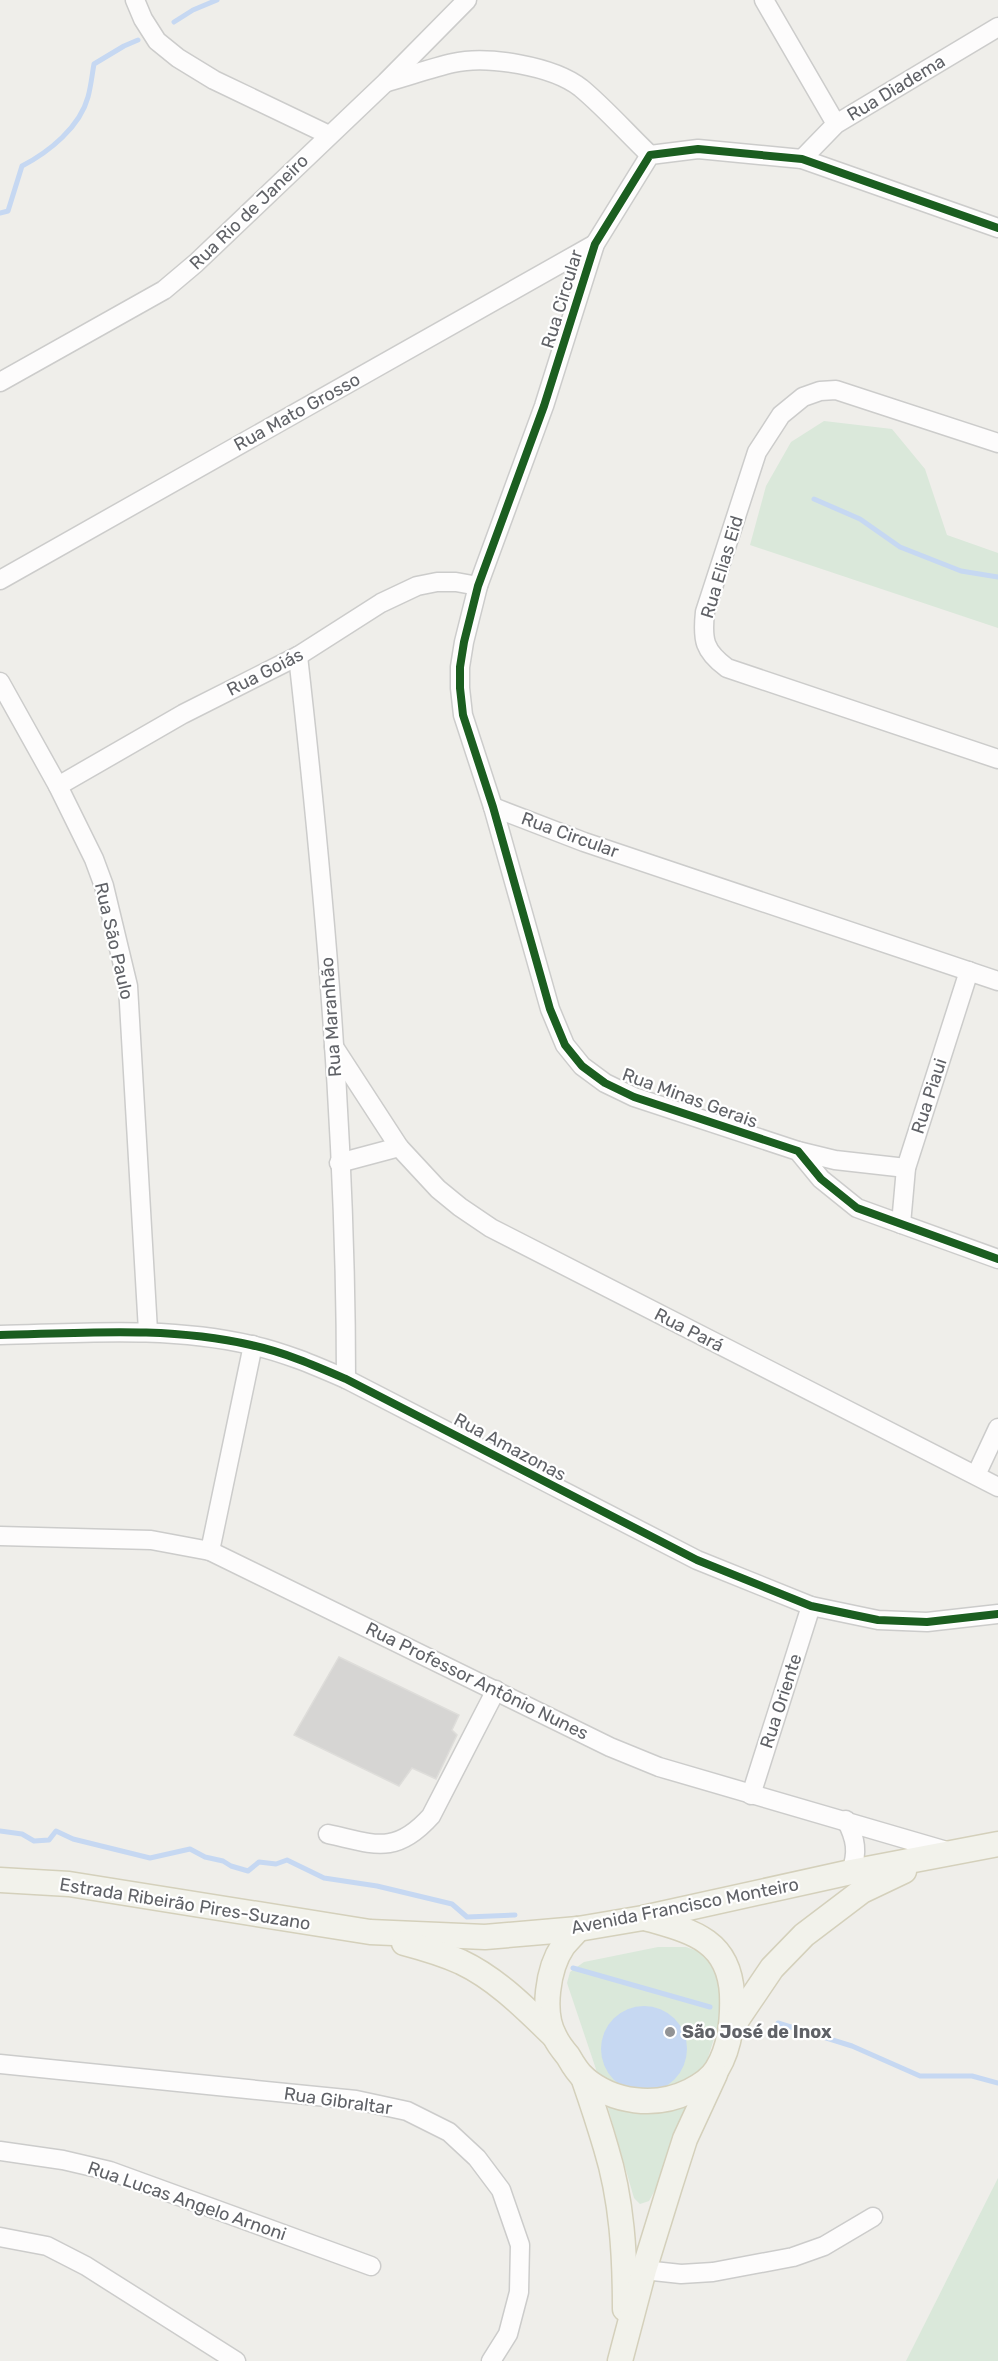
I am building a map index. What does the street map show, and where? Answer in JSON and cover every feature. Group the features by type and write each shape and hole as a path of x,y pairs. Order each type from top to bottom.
{"main road":[{"name":"Avenida Francisco Monteiro","path":"370,1932 485,1937 578,1929 643,1918 851,1872 998,1844"},
{"path":"622,2354 644,2270 686,2139 717,2069 732,2026 772,1968 804,1935 862,1891 945,1854"},
{"name":"Estrada Ribeirão Pires-Suzano","path":"0,1880 69,1884 370,1932"},
{"path":"643,1918 688,1930 709,1942 729,1971 732,1992 732,2026"},
{"path":"553,2035 548,2009 548,1988 554,1965 563,1946 578,1929"},
{"path":"370,1932 462,1963 488,1978 553,2035 583,2077 607,2149 622,2228 625,2273 622,2354"},
{"path":"583,2077 609,2093 631,2100 657,2103 675,2098 703,2085 717,2069"}],"street":[{"path":"135,0 143,19 157,41 178,58 214,80 329,135"},
{"name":"Rua Rio de Janeiro","path":"0,382 164,290 196,263 386,82 467,0"},
{"path":"764,0 836,124"},
{"name":"Rua Diadema","path":"801,159 836,124 998,27"},
{"path":"386,82 455,62 524,65 554,73 579,87 650,155 698,149 801,159 998,228"},
{"name":"Rua Circular","path":"650,155 595,244 544,406 478,586 464,642 460,688 463,715 493,807 595,846 998,981"},
{"name":"Rua Mato Grosso","path":"0,580 595,244"},
{"name":"Rua Elias Eid","path":"998,443 836,390 820,391 803,396 781,415 757,452 705,612 703,633 707,648 715,659 727,668 998,759"},
{"name":"Rua Goiás","path":"58,786 183,714 298,656 381,603 417,586 437,582 456,582 478,586"},
{"name":"Rua Maranhão","path":"298,656 318,834 334,1047 346,1278 346,1379"},
{"name":"Rua São Paulo","path":"0,682 58,786 104,886 128,986 148,1331"},
{"name":"Rua Minas Gerais","path":"493,807 550,1009 565,1045 582,1066 604,1083 634,1096 798,1151 835,1160 906,1168"},
{"name":"Rua Piaui","path":"901,1224 906,1168 969,971"},
{"name":"Rua Pará","path":"334,1047 399,1147 438,1189 491,1228 998,1487"},
{"path":"339,1164 399,1147"},
{"path":"798,1151 821,1179 857,1208 998,1259"},
{"name":"Rua Amazonas","path":"0,1335 148,1331 204,1336 254,1345 299,1359 346,1379 697,1560 811,1606 878,1620 927,1622 998,1614"},
{"path":"210,1551 254,1345"},
{"path":"976,1475 998,1428"},
{"name":"Rua Professor Antônio Nunes","path":"0,1536 151,1540 210,1551 639,1759 751,1795 846,1820 945,1854"},
{"name":"Rua Oriente","path":"751,1795 811,1606"},
{"path":"328,1834 380,1845 404,1841 419,1829 431,1816 496,1690"},
{"path":"846,1820 856,1845 851,1872"},
{"name":"Rua Gibraltar","path":"0,2064 356,2100 407,2110 449,2132 477,2158 501,2190 520,2245 519,2292 508,2334 491,2361"},
{"name":"Rua Lucas Angelo Arnoni","path":"0,2151 63,2160 110,2171 371,2265"},
{"path":"644,2270 681,2274 713,2272 793,2257 824,2246 873,2217"},
{"path":"0,2237 47,2246 86,2266 236,2361"}],"green space":[{"path":"824,421 892,429 925,469 947,535 998,553 998,628 750,545 766,486 791,442"},
{"path":"658,1947 686,1947 706,1954 719,1968 726,2001 697,2092 655,2190 649,2201 640,2204 634,2198 602,2087 567,1983 570,1972 584,1962"},
{"path":"998,2178 998,2361 906,2361"}],"water":[{"path":"644,2006 668,2013 680,2025 687,2049 680,2073 668,2085 644,2092 620,2085 608,2073 601,2049 608,2025 620,2013"}],"building":[{"path":"339,1657 459,1715 452,1730 457,1735 436,1779 412,1768 399,1786 294,1735"}],"waterway":[{"path":"174,22 193,10 217,0"},
{"path":"0,213 8,211 22,166 53,146 78,118 88,97 94,64 138,40"},
{"path":"814,499 860,519 900,547 961,571 998,577"},
{"path":"0,1831 22,1834 34,1841 49,1840 56,1831 73,1839 150,1858 190,1849 205,1857 248,1871 259,1862 276,1864 287,1860 324,1878 377,1886 452,1904 467,1917 515,1915"},
{"path":"573,1968 710,2007"},
{"path":"778,2023 852,2046 920,2076 972,2076 998,2083"}],"cycle path":[{"path":"998,228 802,159 698,149 650,155 595,244 544,406 478,586 460,667 463,715 493,807 550,1009 565,1045 582,1066 605,1083 634,1097 798,1151 821,1179 857,1208 998,1259"},
{"path":"0,1335 94,1332 157,1333 220,1339 276,1351 346,1379 697,1560 811,1606 878,1620 927,1622 998,1614"}],"place":[{"name":"São José de Inox","path":"670,2032"}]}
